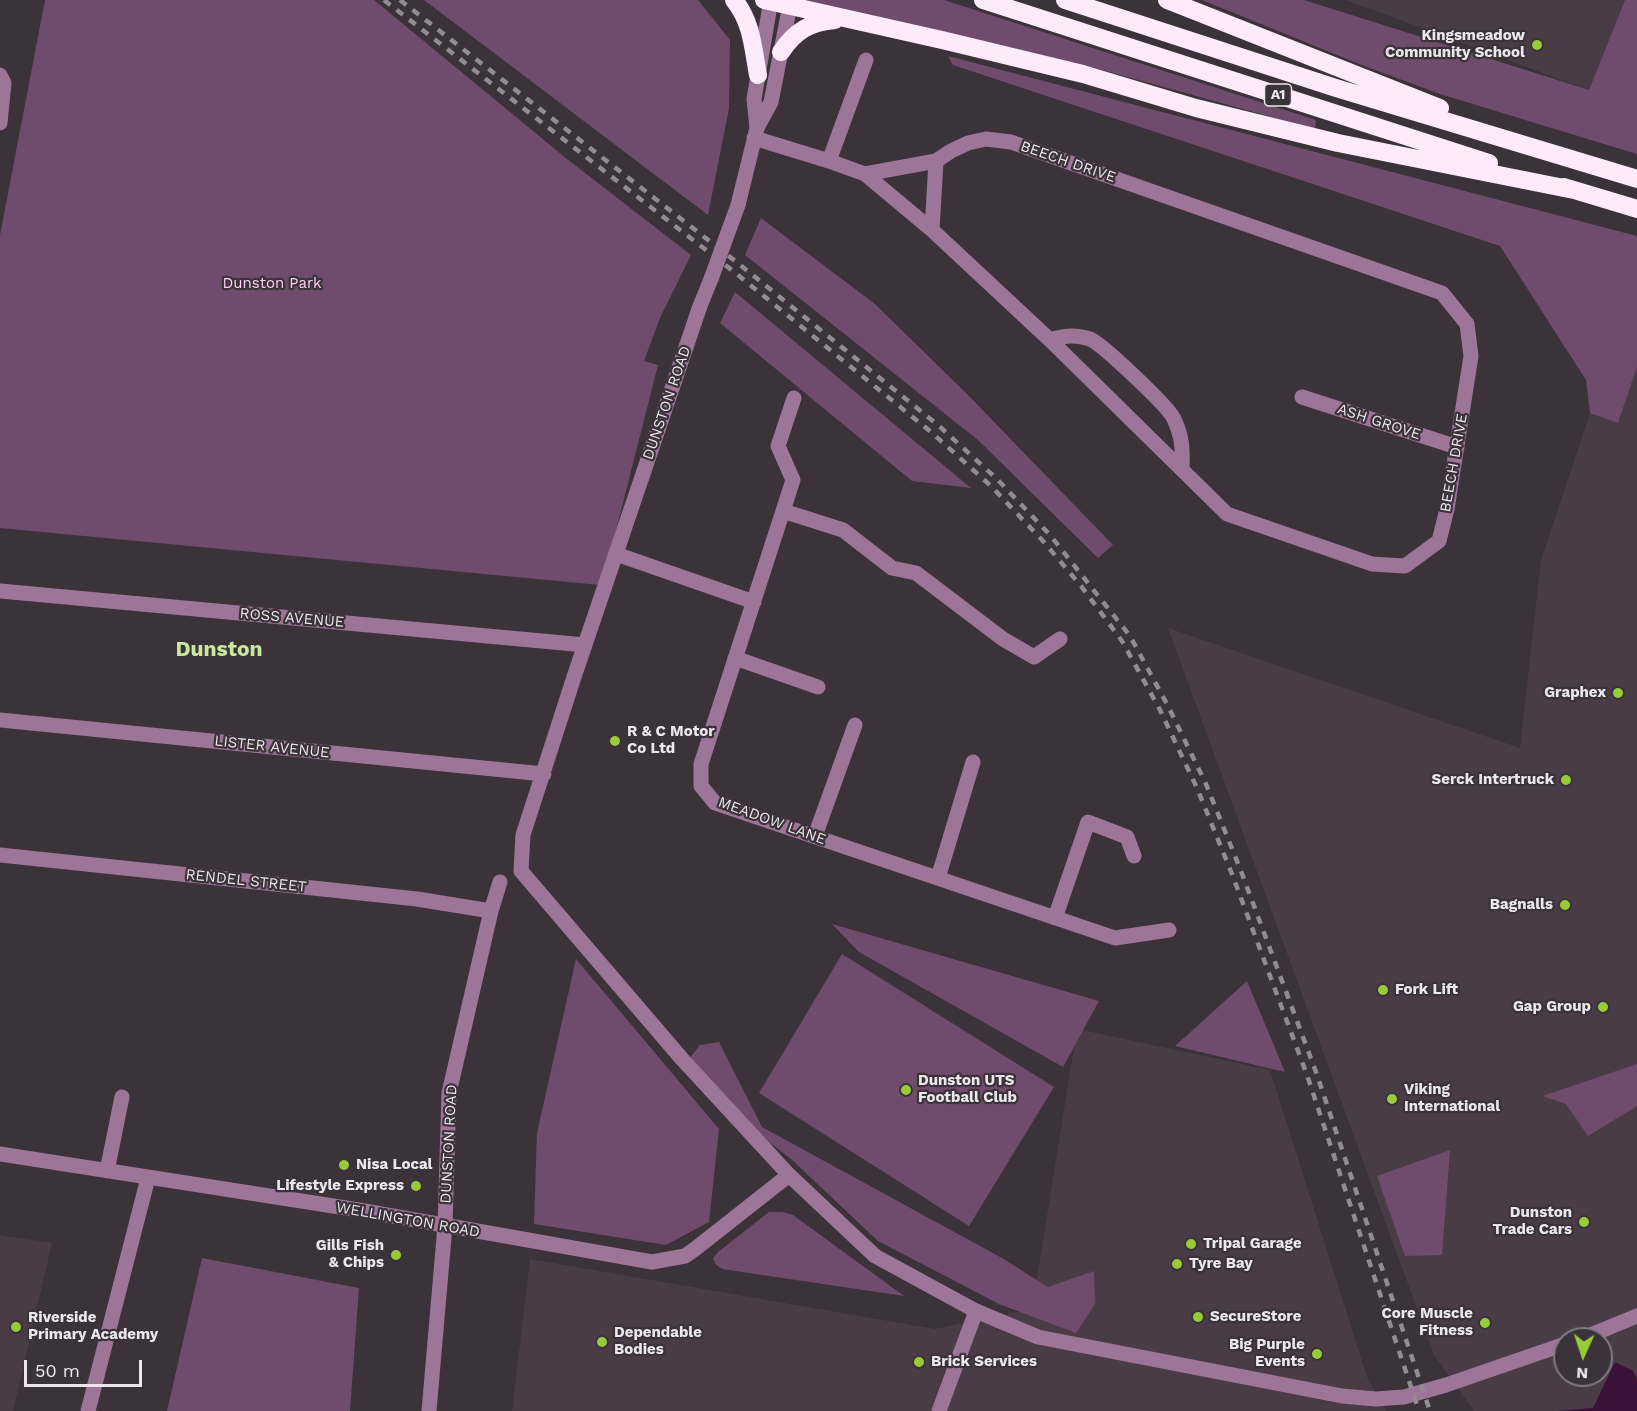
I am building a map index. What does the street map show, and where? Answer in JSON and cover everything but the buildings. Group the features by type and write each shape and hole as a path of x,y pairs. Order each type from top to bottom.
{"highway":[{"path":"734,0 748,24 758,75"},
{"name":"A1","path":"983,0 1637,209"},
{"name":"A1","path":"1065,0 1336,88 1637,179"},
{"path":"1167,0 1380,85 1585,162"},
{"path":"768,1 790,3 846,19 1083,74 1196,108 1327,140 1574,190"},
{"path":"781,52 793,36 806,26 821,21 846,19"}],"street":[{"name":"DUNSTON ROAD","path":"756,133 754,99 768,1"},
{"name":"DUNSTON ROAD","path":"790,3 771,102 756,133 738,205 574,677 523,835 521,871 682,1059 789,1174 874,1256 976,1311 1038,1337 1331,1394 1376,1399 1404,1397 1434,1389 1553,1348"},
{"path":"829,161 866,60"},
{"path":"0,123 2,79"},
{"name":"BEECH DRIVE","path":"756,133 865,174 932,230 1050,340 1227,514 1372,564 1405,566 1439,541 1447,509 1472,357 1467,324 1442,293 1011,142 986,139 968,143 936,161 865,174"},
{"path":"932,230 936,161"},
{"path":"1050,340 1067,334 1092,340 1136,378 1173,416 1183,445 1182,468"},
{"name":"ASH GROVE","path":"1302,397 1457,447"},
{"name":"MEADOW LANE","path":"794,398 778,446 793,480 701,764 701,786 715,803 1115,938 1169,930"},
{"path":"783,511 843,530 891,568 916,573 1002,639 1034,657 1060,639"},
{"path":"616,554 754,602"},
{"name":"ROSS AVENUE","path":"0,591 585,645"},
{"path":"735,658 818,687"},
{"name":"LISTER AVENUE","path":"0,720 543,774"},
{"path":"815,836 855,725"},
{"path":"938,878 973,762"},
{"path":"1055,918 1088,822 1127,837 1134,856"},
{"name":"RENDEL STREET","path":"0,855 417,899 491,911"},
{"name":"DUNSTON ROAD","path":"429,1411 444,1226 449,1093 491,911 500,882"},
{"path":"107,1171 122,1097"},
{"name":"WELLINGTON ROAD","path":"0,1155 359,1210 652,1262 685,1256 695,1250 789,1174"},
{"path":"88,1411 148,1178"},
{"path":"939,1411 976,1311"},
{"path":"1610,1327 1637,1316"}],"shaded area":[{"name":"Kingsmeadow Community School","path":"1346,0 1625,0 1589,90"},
{"path":"1637,367 1637,1411 1474,1411 1434,1355 1168,628 1520,748 1541,560 1590,413 1618,423"},
{"path":"1077,1029 1270,1070 1367,1377 1386,1411 512,1411 530,1259 935,1329 1032,1309"},
{"name":"Riverside Primary Academy","path":"0,1235 52,1243 13,1411 0,1411"},
{"path":"1615,1362 1633,1371 1637,1379 1637,1411 1557,1411 1593,1408 1603,1387 1613,1387"}],"green space":[{"name":"Dunston Park","path":"45,0 374,0 567,159 691,255 660,318 644,361 658,365 600,585 0,528 0,235"},
{"path":"424,0 698,0 730,40 729,108 708,215"},
{"path":"806,0 944,0 1316,120 1315,129 1088,66"},
{"path":"1202,0 1304,0 1589,90 1625,0 1637,0 1637,154 1440,94 1359,64"},
{"path":"948,56 1637,236 1637,367 1618,423 1590,413 1586,380 1500,246 953,65"},
{"path":"761,218 875,304 970,397 1113,545 1098,558 978,440 745,255"},
{"path":"735,292 971,488 912,481 720,323"},
{"path":"832,924 1099,1001 1063,1067 859,952"},
{"name":"Dunston UTS Football Club","path":"842,954 1054,1087 969,1226 759,1093"},
{"path":"576,959 719,1129 709,1222 666,1245 534,1224 537,1133"},
{"path":"1247,981 1285,1072 1175,1046"},
{"path":"719,1042 762,1127 1002,1258 1048,1287 1094,1271 1095,1304 1076,1333 999,1304 878,1241 791,1159 756,1132 689,1059 700,1045"},
{"path":"1637,1064 1637,1106 1588,1136 1566,1104 1543,1096"},
{"path":"1450,1150 1442,1255 1405,1256 1377,1176"},
{"path":"769,1212 793,1215 904,1296 722,1269 716,1265 713,1258 718,1252"},
{"path":"202,1258 359,1288 350,1411 167,1411"}],"railway":[{"path":"384,0 733,271 931,432 991,486 1043,541 1081,586 1122,641 1160,710 1197,788 1232,874 1307,1075 1419,1411"},
{"path":"400,0 739,264 938,425 997,479 1050,535 1130,636 1168,706 1206,784 1241,871 1316,1072 1430,1411"}],"place":[{"name":"Kingsmeadow Community School","path":"1537,45"},
{"name":"Graphex","path":"1618,693"},
{"name":"R & C Motor Co Ltd","path":"615,741"},
{"name":"Serck Intertruck","path":"1566,780"},
{"name":"Bagnalls","path":"1565,905"},
{"name":"Fork Lift","path":"1383,990"},
{"name":"Gap Group","path":"1603,1007"},
{"name":"Dunston UTS Football Club","path":"906,1090"},
{"name":"Viking International","path":"1392,1099"},
{"name":"Nisa Local","path":"344,1165"},
{"name":"Lifestyle Express","path":"416,1186"},
{"name":"Dunston Trade Cars","path":"1584,1222"},
{"name":"Tripal Garage","path":"1191,1244"},
{"name":"Gills Fish & Chips","path":"396,1255"},
{"name":"Tyre Bay","path":"1177,1264"},
{"name":"SecureStore","path":"1198,1317"},
{"name":"Core Muscle Fitness","path":"1485,1323"},
{"name":"Riverside Primary Academy","path":"16,1327"},
{"name":"Dependable Bodies","path":"602,1342"},
{"name":"Big Purple Events","path":"1317,1354"},
{"name":"Brick Services","path":"919,1362"}],"district":[{"name":"Dunston","path":"219,650"}]}
